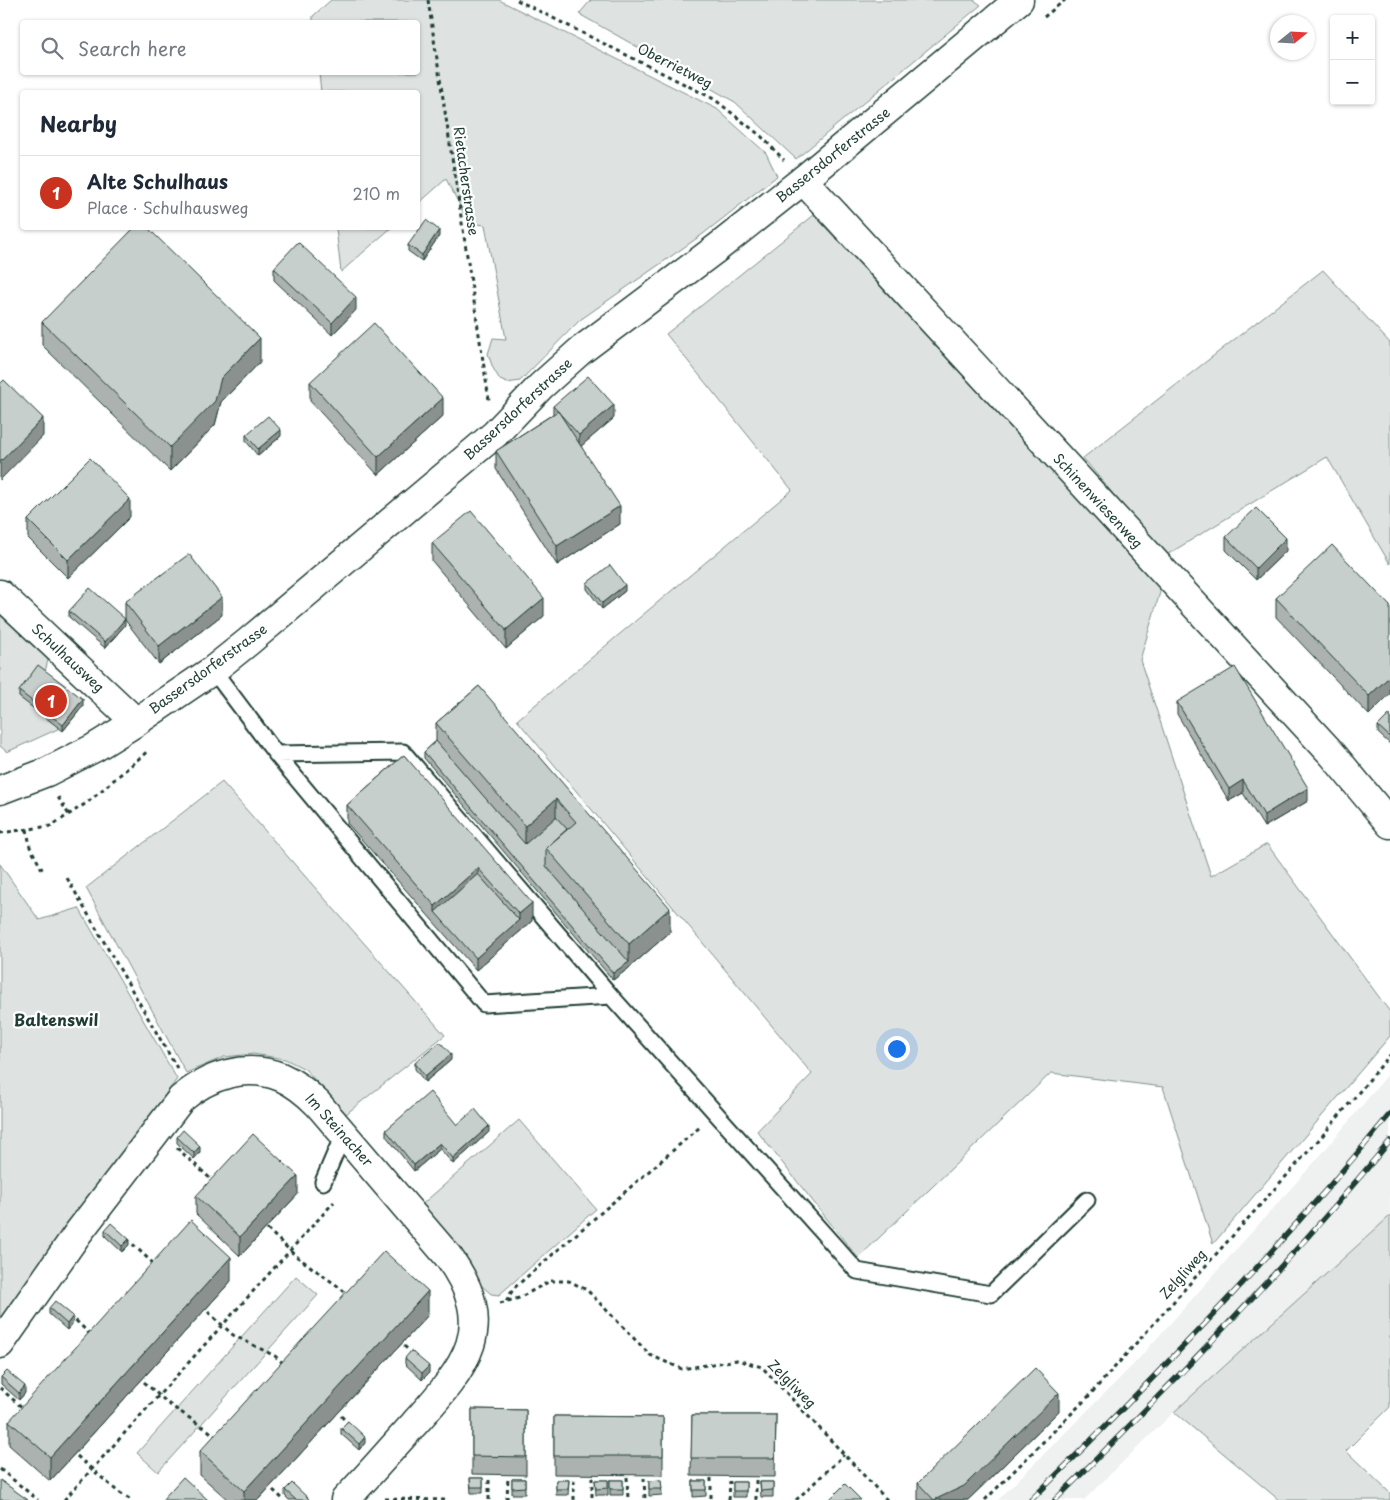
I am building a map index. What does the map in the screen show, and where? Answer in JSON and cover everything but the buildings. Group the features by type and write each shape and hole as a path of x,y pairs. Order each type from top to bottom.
{"street":[{"name":"Bassersdorferstrasse","path":"0,790 72,761 136,722 213,670 495,434 541,386 580,351 717,248 803,180 1020,0"},
{"name":"Schinenwiesenweg","path":"803,180 1334,755 1390,824"},
{"name":"Schulhausweg","path":"0,594 136,722"},
{"name":"Im Steinacher","path":"0,1344 78,1233 173,1108 190,1091 211,1079 237,1071 266,1073 280,1077 293,1084 318,1104 456,1267 468,1293 474,1325 468,1352 456,1375 346,1499"}],"lane":[{"path":"213,670 276,754 484,1004 611,996"},
{"path":"276,754 403,752 611,996 857,1271 991,1294 1087,1200"},
{"path":"323,1182 337,1149 347,1138"}],"path":[{"name":"Rietacherstrasse","path":"428,0 483,366"},
{"name":"Oberrietweg","path":"517,0 714,99 761,136 803,180"},
{"path":"0,834 51,826 69,815"},
{"path":"28,829 30,847 44,873"},
{"path":"67,878 190,1091"},
{"name":"Zelgliweg","path":"985,1500 1087,1398 1323,1135 1390,1055"},
{"path":"505,1302 514,1288 715,1113"},
{"path":"175,1146 218,1185"},
{"path":"64,1500 340,1196"},
{"path":"267,1229 290,1251 351,1297"},
{"path":"120,1233 156,1265"},
{"name":"Zelgliweg","path":"531,1291 550,1282 569,1281 587,1290 650,1355 682,1369 737,1360 762,1366 887,1500"},
{"path":"65,1311 92,1336"},
{"path":"208,1312 233,1335 275,1356 286,1367"},
{"path":"404,1346 417,1357"},
{"path":"144,1382 170,1405 209,1431 219,1441"},
{"path":"0,1388 26,1410"},
{"path":"340,1416 354,1428"},
{"path":"796,1500 844,1455"},
{"path":"77,1456 117,1491 131,1500"},
{"path":"0,1469 38,1500"},
{"path":"489,1476 489,1500"},
{"path":"507,1500 508,1476"},
{"path":"574,1477 574,1500"},
{"path":"592,1477 592,1500"},
{"path":"627,1477 628,1500"},
{"path":"644,1478 645,1500"},
{"path":"711,1478 711,1500"},
{"path":"756,1479 756,1500"},
{"path":"729,1500 730,1481"},
{"path":"274,1490 284,1500"},
{"path":"346,1499 446,1500"}],"shaded area":[{"path":"331,0 499,0 717,109 766,153 777,176 703,234 580,320 520,381 507,383 500,380 488,354 493,338 506,339 485,225 469,223 446,179 420,202 420,90 321,90 319,75 420,75 420,20 313,20 313,16"},
{"path":"591,0 974,0 981,5 796,159 735,102 579,14"},
{"path":"814,215 1161,589 1140,660 1211,876 1267,844 1390,1012 1390,1036 1213,1244 1163,1087 1051,1073 858,1258 757,1131 812,1074 517,720 792,490 666,334"},
{"path":"336,230 389,230 341,272"},
{"path":"1323,270 1390,343 1390,564 1327,457 1165,556 1083,458"},
{"path":"0,610 49,656 44,676 60,728 7,752 0,746"},
{"path":"222,782 445,1035 346,1114 305,1069 285,1059 253,1054 224,1057 186,1073 86,888"},
{"path":"0,864 39,920 79,908 177,1079 0,1318"},
{"path":"1390,1072 1390,1216 1174,1412 1084,1500 998,1500 1133,1365 1319,1157"},
{"path":"519,1120 596,1209 499,1295 491,1294 481,1285 469,1264 420,1206"},
{"path":"1390,1216 1390,1407 1346,1451 1390,1493 1390,1500 1279,1500 1174,1412"},
{"path":"296,1276 318,1295 158,1472 137,1453"}],"railway":[{"path":"1031,1500 1170,1360 1260,1264 1348,1165 1390,1114"},
{"path":"1055,1500 1142,1413 1269,1280 1390,1141"}],"place":[{"name":"Alte Schulhaus","path":"51,701"}],"district":[{"name":"Baltenswil","path":"56,1020"}]}
